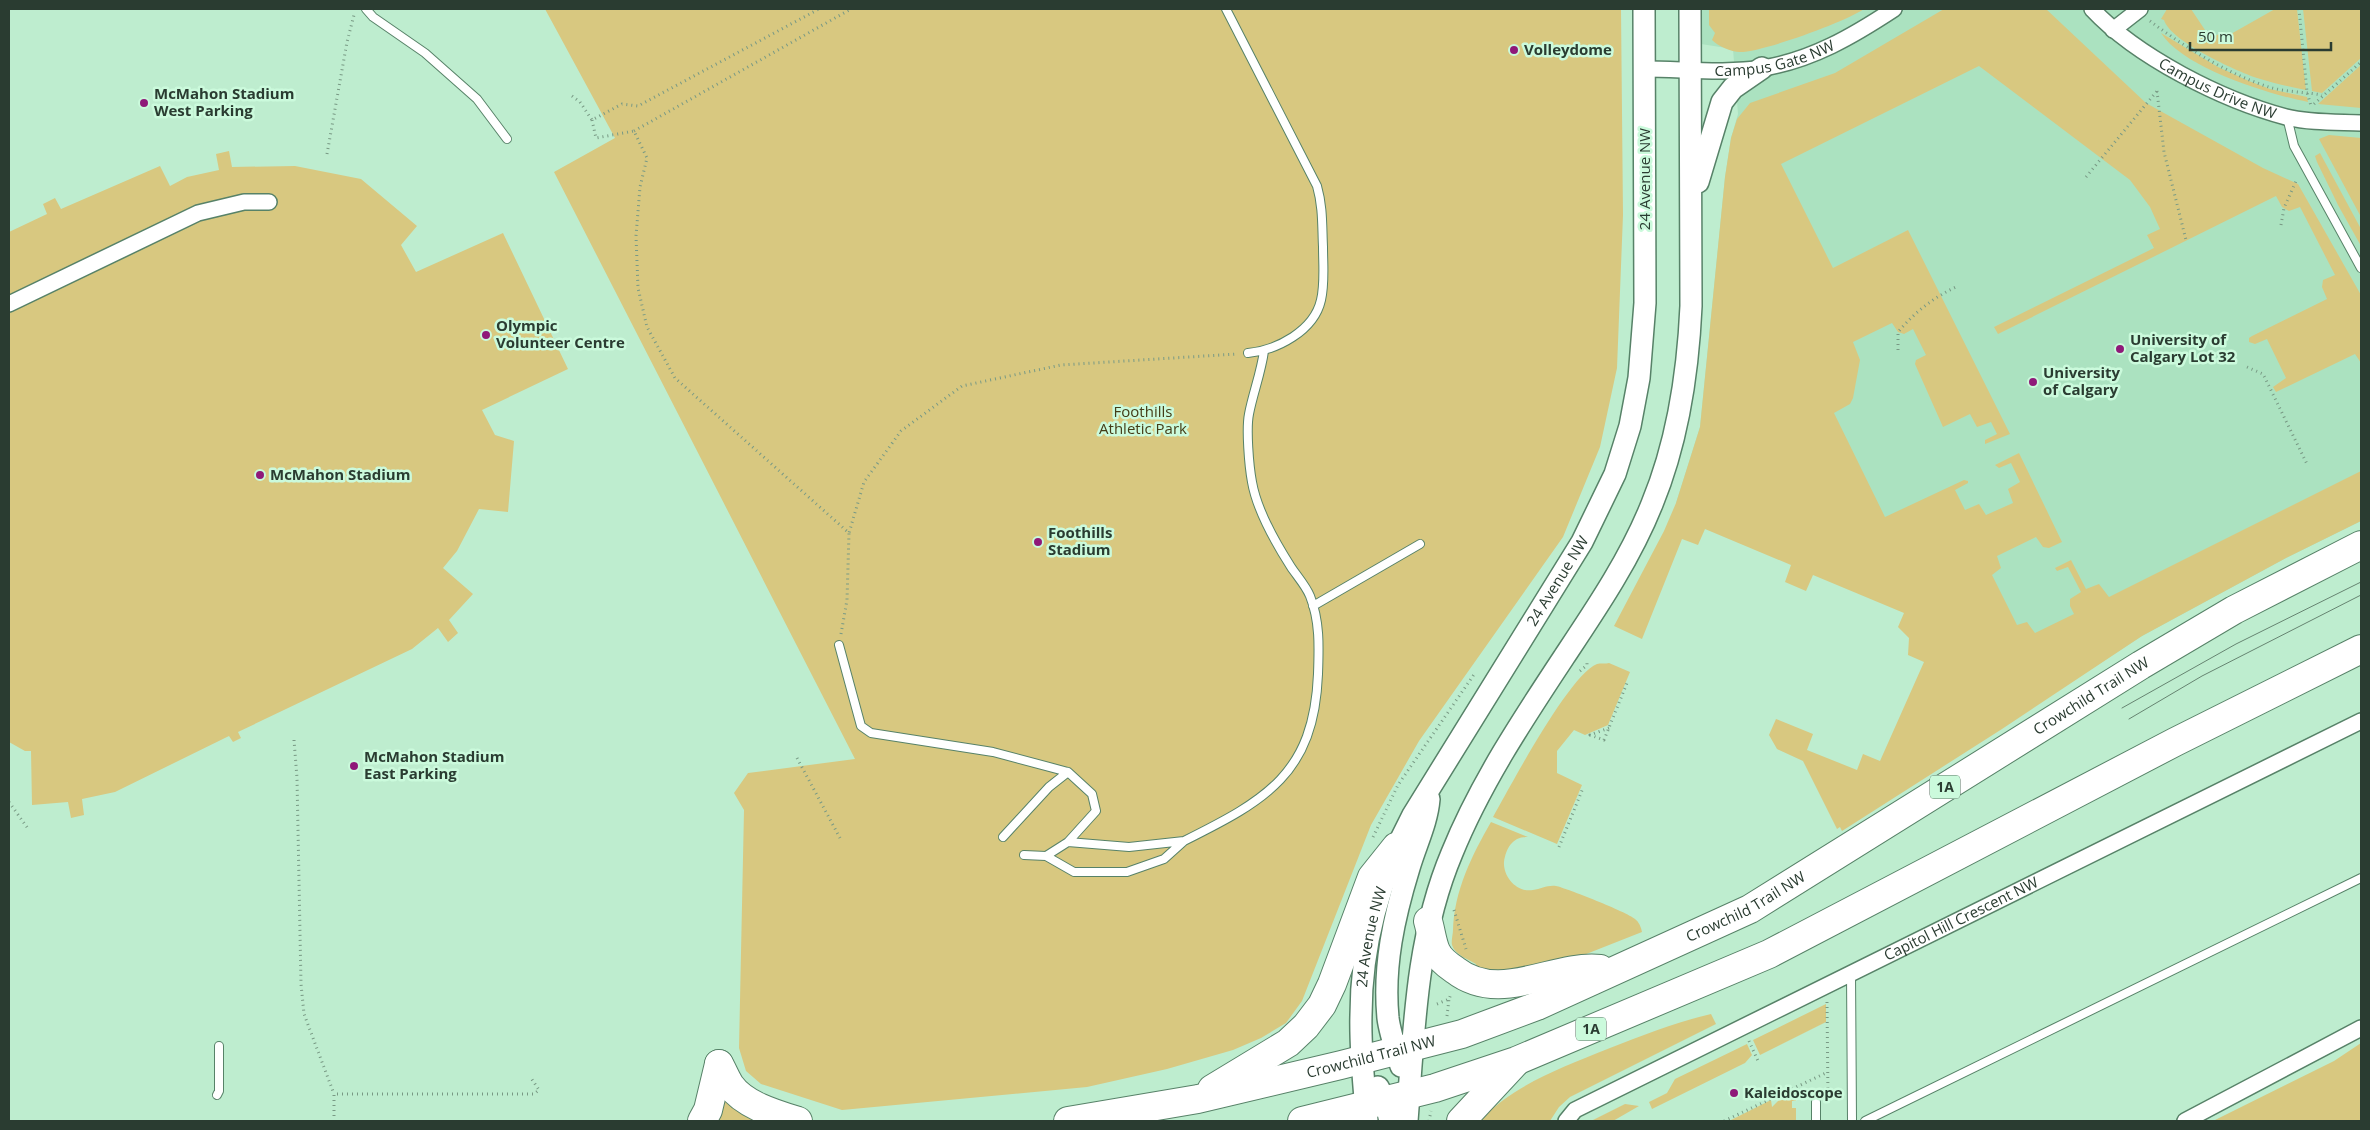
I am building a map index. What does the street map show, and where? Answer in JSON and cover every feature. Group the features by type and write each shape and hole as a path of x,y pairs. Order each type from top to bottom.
{"highway":[{"name":"Crowchild Trail NW","path":"1068,1121 1198,1099 1362,1059 1462,1034 1537,1006 1750,909 2149,660 2234,610 2361,545"},
{"name":"1A","path":"1302,1121 1383,1108 1516,1061 1769,954 2175,742 2361,649"},
{"path":"1198,1099 1230,1076 1288,1042 1306,1026 1322,1005 1332,984 1372,877 1396,847"},
{"path":"1428,921 1437,953 1461,975 1474,980 1492,984 1507,984 1585,967 1614,970"},
{"path":"1461,1121 1516,1061"},
{"path":"702,1121 708,1110 719,1064 731,1086 747,1100 777,1115 798,1121"}],"street":[{"name":"24 Avenue NW","path":"1407,1121 1383,1108 1362,1059 1362,992 1368,939 1376,904 1396,847 1430,788 1582,542 1605,497 1625,442 1639,378 1645,303 1644,9"},
{"path":"1383,1108 1405,1048 1428,921 1452,852 1473,807 1524,720 1630,550 1652,505 1669,456 1681,407 1688,355 1691,306 1690,9"},
{"name":"Campus Gate NW","path":"1645,69 1762,68 1813,54 1836,44 1894,9"},
{"name":"Campus Drive NW","path":"2092,9 2113,30 2163,64 2232,99 2287,117 2361,123"},
{"path":"2113,30 2139,10"},
{"path":"1691,204 1722,102 1733,88 1762,68"},
{"path":"9,304 198,213 244,202 269,202"},
{"name":"Capitol Hill Crescent NW","path":"1566,1121 1575,1110 2361,721"},
{"path":"1405,1048 1388,1018 1388,975 1391,934 1412,858 1427,818 1430,788"},
{"path":"2185,1121 2361,1028"}],"lane":[{"path":"366,9 373,17 425,53 477,99 507,139"},
{"path":"1226,9 1317,186 1322,204 1324,280 1321,301 1315,316 1301,331 1287,341 1264,351 1248,353"},
{"path":"2287,117 2294,146 2361,268"},
{"path":"1024,855 1046,856 1074,872 1127,872 1164,859 1184,842 1248,807 1280,782 1297,760 1308,737 1317,703 1320,634 1310,595 1272,536 1252,483 1249,415 1261,374 1264,351"},
{"path":"1313,606 1420,544"},
{"path":"839,645 861,726 871,733 993,752 1068,772 1092,794 1096,811 1068,842 1046,856"},
{"path":"1003,837 1049,786 1068,772"},
{"path":"1068,842 1129,847 1184,842"},
{"path":"1865,1121 2361,878"},
{"path":"1851,972 1852,1121"},
{"path":"217,1096 219,1091 219,1046"},
{"path":"1816,1102 1816,1121"}],"path":[{"path":"327,154 347,42 356,9"},
{"path":"592,120 622,104 638,106 819,9"},
{"path":"572,96 580,102 592,120 596,138 634,131 851,9"},
{"path":"2299,9 2308,92 2312,106 2322,95 2361,62"},
{"path":"2139,10 2186,48 2231,70 2273,88 2322,95"},
{"path":"2086,177 2157,91 2164,152 2186,240"},
{"path":"634,131 647,158 640,187 636,236 638,288 647,327 676,378 850,533"},
{"path":"2281,225 2284,208 2296,180"},
{"path":"1898,350 1898,332 1907,321 1928,302 1958,286"},
{"path":"839,645 847,600 850,533 864,482 901,431 962,386 1061,365 1248,353"},
{"path":"2247,367 2263,374 2308,464"},
{"path":"1578,673 1587,665 1587,661"},
{"path":"1369,845 1398,785 1480,666"},
{"path":"1609,728 1590,735 1604,740 1609,728 1627,683"},
{"path":"294,740 297,778 301,984 304,1014 334,1094 334,1121"},
{"path":"797,758 840,838"},
{"path":"1559,847 1584,788"},
{"path":"9,802 29,830"},
{"path":"1454,903 1456,923 1467,954"},
{"path":"1447,1012 1453,991"},
{"path":"1432,1005 1449,1000"},
{"path":"1827,1002 1828,1105"},
{"path":"1749,1040 1758,1060"},
{"path":"1724,1121 1828,1072"},
{"path":"334,1094 534,1094 539,1090 531,1078"},
{"path":"1430,1121 1431,1111"}],"shaded area":[{"name":"University of Calgary","path":"1700,9 2361,9 2361,521 2286,558 2142,636 2073,681 1923,609 1676,503 1700,427 1725,177 1731,138 1738,114 1733,49 1701,44"}],"green space":[{"name":"Foothills Athletic Park","path":"545,9 1621,9 1623,215 1617,368 1600,447 1563,537 1419,741 1371,825 1302,1001 1286,1023 1261,1038 1233,1050 1167,1069 1087,1087 842,1110 761,1084 746,1071 739,1048 744,810 734,793 748,773 855,759 554,172 615,138"},
{"path":"1709,9 1864,9 1854,15 1804,35 1751,51 1740,52 1725,48 1712,40 1715,33 1709,25"},
{"path":"1944,9 2046,9 2146,103 2263,168 2298,184 2361,295 2361,363 2355,354 2276,392 2273,387 2286,378 2267,339 2255,344 2249,342 2249,338 2252,336 2327,299 2322,287 2323,280 2335,275 2300,207 2289,211 2282,207 2276,196 1998,334 1994,327 2154,248 2147,235 2160,229 2150,207 2130,180 1979,66 1781,164 1833,268 1908,230 2010,434 1985,444 1985,440 1997,434 1991,422 1977,427 1970,414 1943,427 1915,364 1916,360 1926,355 1913,329 1904,334 1898,332 1892,323 1853,342 1860,360 1853,398 1850,404 1834,413 1885,517 1964,480 1968,481 1968,483 1955,490 1965,510 1979,504 1986,515 2013,503 2008,489 2020,482 2011,463 1999,468 1995,465 2019,453 2062,542 2049,548 2043,547 2036,537 1997,556 2001,568 1992,575 2017,625 2027,622 2035,633 2074,614 2070,606 2070,599 2081,592 2068,567 2057,571 2055,568 2071,560 2086,589 2099,584 2109,597 2361,471 2361,521 2286,558 2142,636 2002,729 1842,831 1840,827 1837,829 1803,761 1777,749 1769,735 1776,719 1813,734 1807,750 1857,770 1863,754 1880,761 1924,662 1908,655 1909,638 1898,627 1904,613 1813,575 1806,591 1785,582 1791,565 1705,529 1698,545 1682,539 1642,639 1614,626 1664,531 1676,503 1700,427 1725,177 1731,138 1737,119 1750,103 1835,73"},
{"path":"2167,9 2191,9 2207,33 2215,36 2219,34 2222,39 2275,9 2297,9 2306,90 2257,78 2234,69 2191,46 2178,37 2161,19"},
{"path":"2303,9 2361,9 2361,58 2322,93 2312,91"},
{"path":"2161,33 2218,67 2270,89 2307,97 2308,102 2271,93 2228,78 2188,57 2172,46"},
{"path":"2361,65 2361,108 2318,104"},
{"path":"2329,135 2361,138 2361,217 2319,139"},
{"name":"McMahon Stadium","path":"229,151 232,167 295,166 361,179 417,226 401,245 416,272 503,233 568,369 482,410 495,435 514,441 508,512 479,509 457,551 443,568 473,594 449,620 458,633 448,642 438,628 412,649 238,732 241,738 233,742 229,736 115,792 82,799 84,815 71,818 68,802 32,805 31,751 25,751 9,742 9,232 47,214 43,204 55,198 61,209 160,166 170,186 187,177 219,170 216,154"},
{"path":"2320,153 2361,229 2361,246 2317,162 2315,156"},
{"path":"1609,663 1630,672 1608,725 1585,735 1574,730 1557,751 1557,773 1582,785 1557,844 1493,817 1541,733 1571,688 1585,673 1597,664"},
{"path":"1491,822 1528,837 1514,841 1505,857 1504,868 1512,883 1527,890 1556,886 1571,891 1630,916 1638,922 1642,932 1533,975 1477,973 1476,964 1462,956 1452,945 1454,916 1460,887 1465,874"},
{"path":"1826,1004 1826,1022 1760,1055 1753,1040"},
{"path":"1711,1014 1716,1024 1570,1097 1559,1107 1550,1121 1478,1121 1509,1096 1556,1070 1648,1034"},
{"path":"2361,1043 2361,1121 2213,1121 2334,1061"},
{"path":"1747,1044 1752,1055 1745,1063 1652,1109 1649,1102 1667,1093 1675,1079"},
{"path":"1795,1088 1796,1101 1792,1101 1792,1108 1796,1108 1796,1121 1729,1121 1771,1100 1772,1107 1779,1100 1780,1096"},
{"path":"724,1094 779,1121 717,1121"},
{"path":"1625,1104 1639,1106 1613,1121 1591,1121"}],"tram line":[{"path":"2122,708 2236,644 2361,582"},
{"path":"2129,719 2202,676 2361,595"}],"place":[{"name":"Volleydome","path":"1514,50"},
{"name":"McMahon Stadium West Parking","path":"144,103"},
{"name":"Olympic Volunteer Centre","path":"486,335"},
{"name":"University of Calgary Lot 32","path":"2120,349"},
{"name":"University of Calgary","path":"2033,382"},
{"name":"McMahon Stadium","path":"260,475"},
{"name":"Foothills Stadium","path":"1038,542"},
{"name":"McMahon Stadium East Parking","path":"354,766"},
{"name":"Kaleidoscope","path":"1734,1093"}]}
